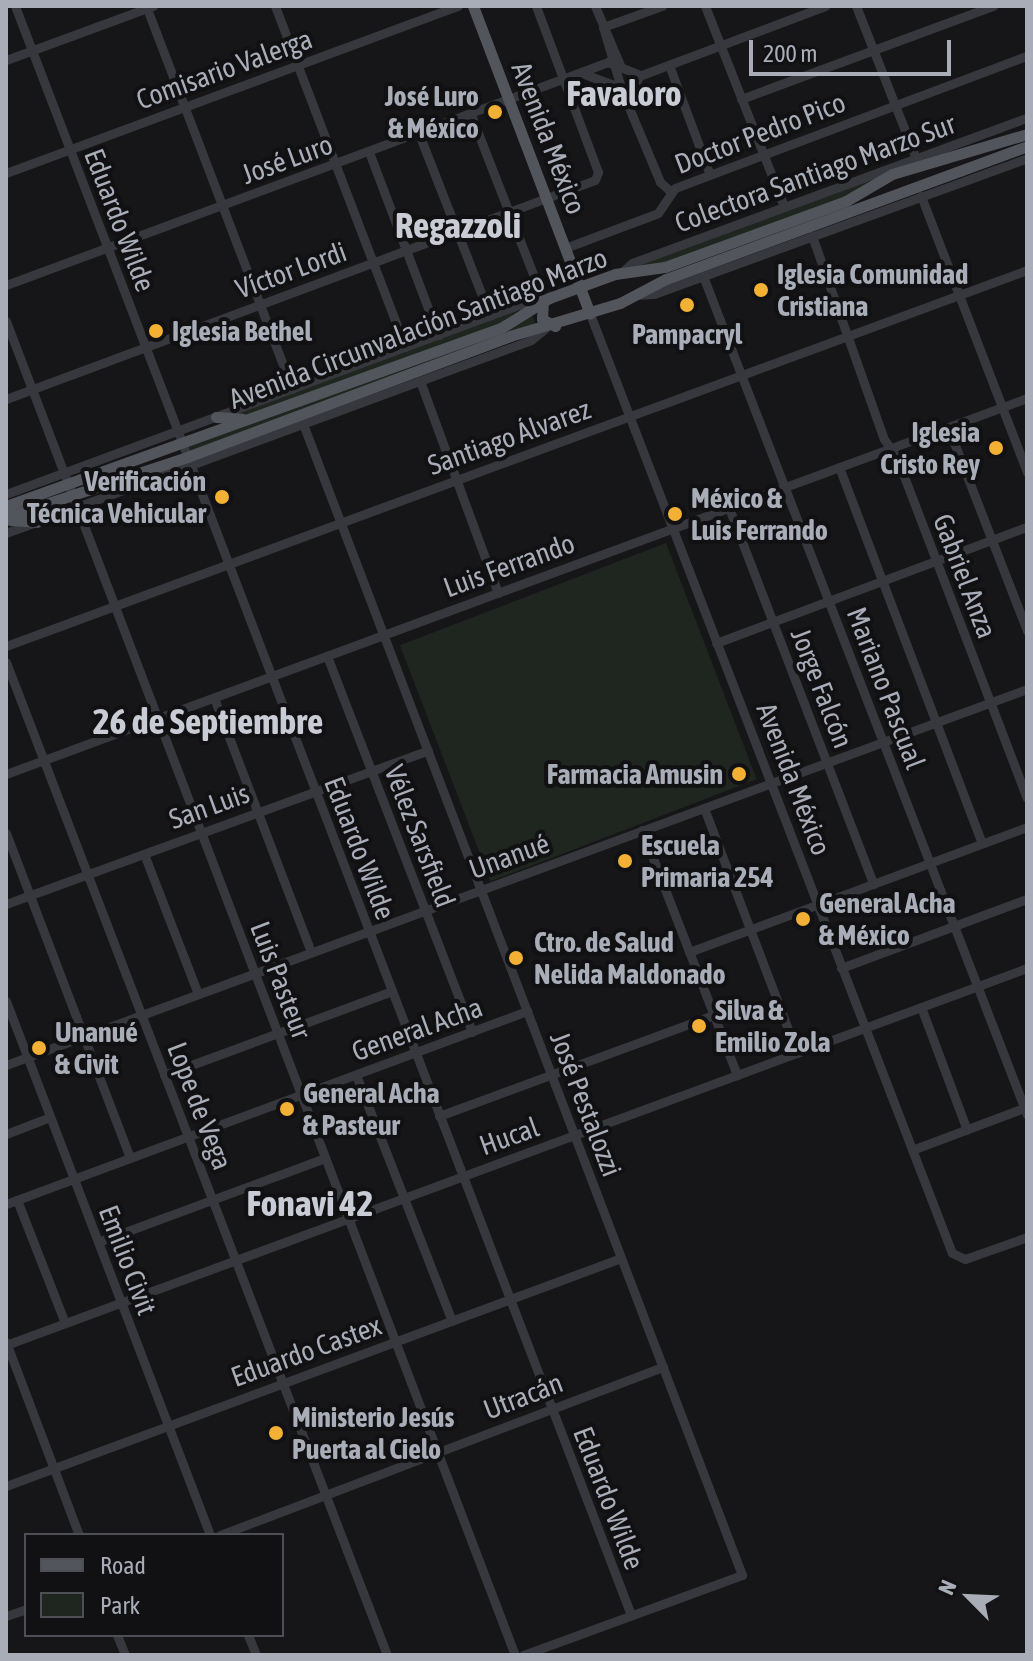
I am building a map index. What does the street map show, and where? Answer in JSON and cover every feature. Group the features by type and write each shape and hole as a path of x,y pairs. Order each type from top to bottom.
{"main road":[{"name":"Avenida México","path":"473,6 580,287 583,307 590,314"},
{"name":"Avenida Circunvalación Santiago Marzo","path":"6,506 65,477 179,436 300,403 501,328 540,302 615,274 665,267 846,201 928,156 985,149 1027,134"},
{"name":"Avenida Circunvalación Santiago Marzo","path":"6,519 75,502 189,462 510,336 559,325 620,303 672,277 944,184 1027,146"},
{"path":"928,156 950,165 944,184"},
{"path":"891,168 883,178 882,189 899,200"},
{"path":"615,274 629,284 627,297 620,303"},
{"path":"540,302 542,319 559,325"},
{"path":"216,417 240,420 300,403"},
{"path":"6,519 37,522"}],"street":[{"name":"Eduardo Wilde","path":"15,6 631,1615"},
{"path":"275,6 405,347"},
{"name":"Comisario Valerga","path":"6,173 458,6"},
{"path":"536,6 564,81"},
{"path":"595,6 660,182 670,191"},
{"path":"603,27 662,6"},
{"path":"705,6 784,207"},
{"path":"625,89 641,75 825,6"},
{"path":"856,6 895,105 928,156"},
{"path":"741,99 993,6"},
{"path":"6,60 148,7 292,389"},
{"name":"Doctor Pedro Pico","path":"565,248 656,213 670,191 1027,56"},
{"path":"616,63 641,75"},
{"name":"José Luro","path":"6,285 616,63"},
{"path":"669,65 710,175"},
{"path":"584,74 625,89"},
{"name":"Víctor Lordi","path":"6,399 547,199 598,176 564,81"},
{"path":"179,436 216,417 490,316 540,302 471,115"},
{"name":"Colectora Santiago Marzo Sur","path":"615,274 632,263 1027,118"},
{"path":"419,134 490,316"},
{"path":"369,152 438,335"},
{"name":"Colectora Santiago Marzo Sur","path":"635,295 654,294 812,236 899,200 921,196 944,184 1027,158"},
{"path":"921,196 1027,472"},
{"name":"Gabriel Anza","path":"812,236 847,337 1027,798"},
{"name":"Santiago Álvarez","path":"6,646 1027,270"},
{"name":"Mariano Pascual","path":"703,276 1026,1112"},
{"name":"Avenida México","path":"590,314 864,1028 958,1259 1027,1237"},
{"name":"Luis Pasteur","path":"6,321 515,1655"},
{"path":"189,462 303,424 531,340 546,328"},
{"path":"420,381 498,593"},
{"name":"Luis Ferrando","path":"6,774 1027,398"},
{"name":"José Pestalozzi","path":"303,424 742,1575 631,1615"},
{"path":"948,427 1027,631"},
{"path":"839,467 982,843"},
{"path":"6,494 65,477"},
{"path":"6,533 37,522 75,502"},
{"name":"Jorge Falcón","path":"729,508 873,884"},
{"path":"716,643 1027,527"},
{"name":"Vélez Sarsfield","path":"327,656 472,1032"},
{"name":"Lope de Vega","path":"6,662 387,1655"},
{"name":"Unanué","path":"6,1065 1027,689"},
{"path":"214,698 311,952"},
{"name":"San Luis","path":"6,904 428,750"},
{"path":"704,808 797,1053"},
{"path":"689,952 1027,827"},
{"path":"642,830 737,1075"},
{"path":"6,833 130,1158"},
{"path":"144,854 198,994"},
{"path":"841,968 1027,899"},
{"name":"Hucal","path":"6,1344 1027,968"},
{"path":"164,1075 392,991"},
{"name":"Emilio Civit","path":"6,1001 11,1030 27,1057 209,1533"},
{"path":"921,1007 967,1130"},
{"name":"General Acha","path":"6,1204 527,1011"},
{"path":"439,1116 714,1015"},
{"path":"356,1075 452,1321"},
{"path":"912,1150 1026,1112"},
{"path":"6,1134 50,1117"},
{"path":"98,1242 325,1158"},
{"path":"17,1200 65,1323"},
{"name":"Eduardo Castex","path":"6,1486 621,1258"},
{"path":"6,1344 78,1533"},
{"name":"Utracán","path":"225,1533 663,1367"},
{"path":"523,1655 631,1615"}],"green space":[{"path":"870,180 857,192 664,264 631,268"},
{"path":"523,307 499,325 241,417 228,417"},
{"path":"532,315 536,324 191,450 188,443 503,331"},
{"path":"666,543 757,779 491,881 400,645"}],"place":[{"name":"José Luro & México","path":"495,112"},
{"name":"Iglesia Comunidad Cristiana","path":"761,290"},
{"name":"Pampacryl","path":"687,305"},
{"name":"Iglesia Bethel","path":"156,331"},
{"name":"Iglesia Cristo Rey","path":"996,448"},
{"name":"Verificación Técnica Vehicular","path":"222,497"},
{"name":"México & Luis Ferrando","path":"675,514"},
{"name":"Farmacia Amusin","path":"739,774"},
{"name":"Escuela Primaria 254","path":"625,861"},
{"name":"General Acha & México","path":"803,919"},
{"name":"Ctro. de Salud Nelida Maldonado","path":"516,958"},
{"name":"Silva & Emilio Zola","path":"699,1026"},
{"name":"Unanué & Civit","path":"39,1048"},
{"name":"General Acha & Pasteur","path":"287,1109"},
{"name":"Ministerio Jesús Puerta al Cielo","path":"276,1433"}],"district":[{"name":"Favaloro","path":"624,94"},
{"name":"Regazzoli","path":"458,226"},
{"name":"26 de Septiembre","path":"208,722"},
{"name":"Fonavi 42","path":"310,1204"}]}
